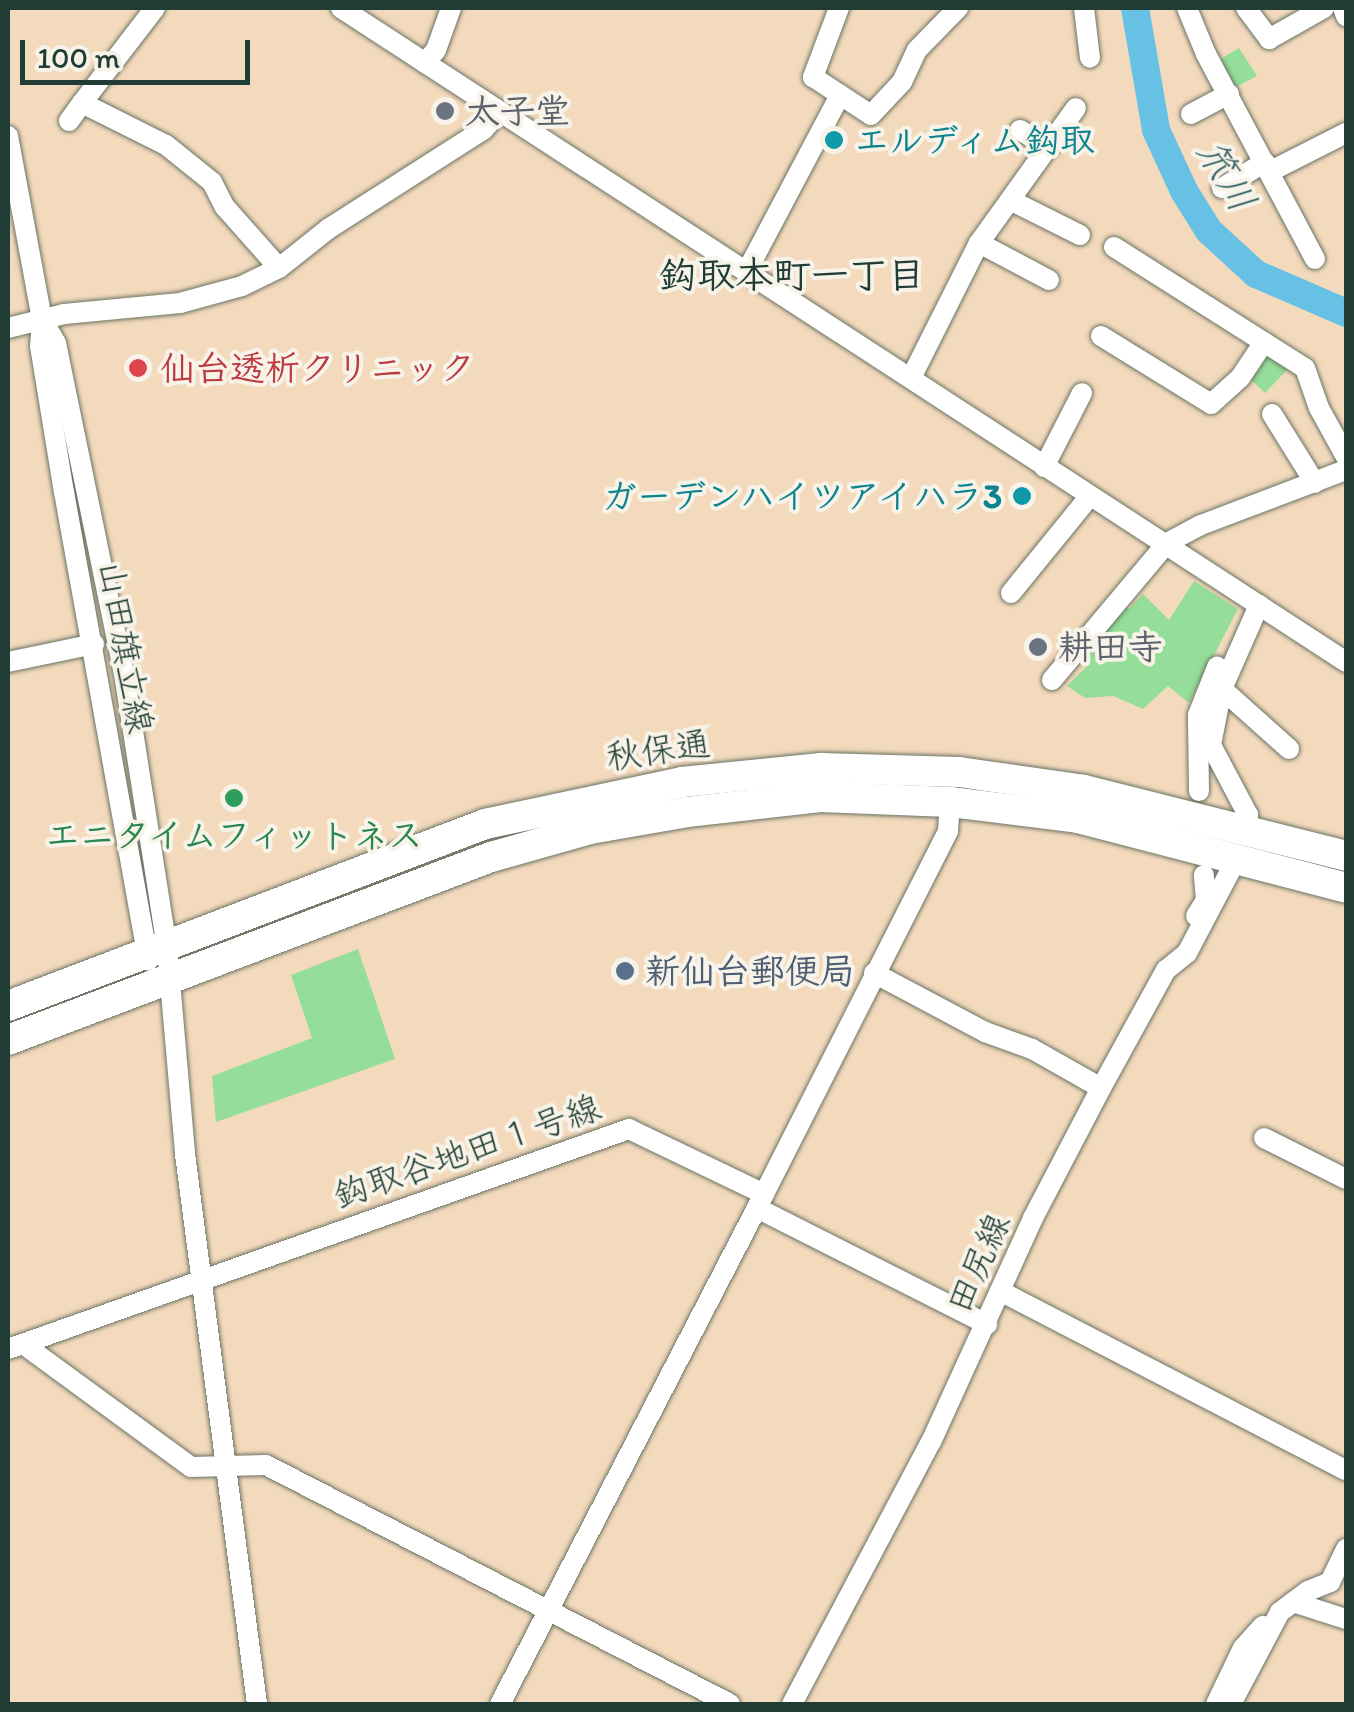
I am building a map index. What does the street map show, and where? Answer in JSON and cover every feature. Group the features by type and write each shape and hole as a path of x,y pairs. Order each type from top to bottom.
{"highway":[{"name":"秋保通","path":"8,1006 485,824 682,782 820,768 959,772 1084,790 1241,844 1346,888"},
{"name":"秋保通","path":"8,1040 491,857 590,829 687,812 820,797 950,802 1346,856"}],"street":[{"path":"70,122 156,8"},
{"path":"341,8 748,269 1089,497 1346,662"},
{"path":"426,63 436,50 451,8"},
{"path":"839,8 812,77 871,115 902,82 917,50 958,8"},
{"path":"1084,8 1090,58"},
{"path":"1187,8 1315,259"},
{"path":"1246,8 1269,38 1324,8"},
{"path":"1343,8 1346,16"},
{"path":"1192,114 1229,94"},
{"path":"748,269 840,95"},
{"path":"82,104 166,145 191,164 212,182 225,207 280,268"},
{"path":"911,378 979,242 1076,108"},
{"path":"8,328 42,319 200,299 280,268 328,229 483,130 499,112"},
{"path":"1020,130 1049,148"},
{"path":"1222,188 1346,133"},
{"name":"山田旗立線","path":"8,136 42,319 40,346 94,644 157,951"},
{"path":"1012,201 1080,235"},
{"path":"979,242 1048,280"},
{"path":"1114,247 1305,368 1319,408 1346,457"},
{"name":"山田旗立線","path":"42,319 56,343 125,680 257,1704"},
{"path":"1101,336 1211,404 1240,378 1264,342"},
{"path":"1044,467 1082,393"},
{"path":"1272,414 1315,483"},
{"path":"1052,680 1166,543 1201,525 1346,470"},
{"path":"1011,593 1089,497"},
{"path":"1241,844 1248,816 1211,745 1222,689 1254,602"},
{"path":"1199,790 1198,715 1254,602"},
{"path":"8,662 94,644"},
{"path":"1222,689 1289,749"},
{"path":"500,1704 948,831 950,802"},
{"name":"田尻線","path":"792,1704 931,1442 1000,1291 1101,1088 1166,970 1187,953 1241,844"},
{"path":"1166,970 1206,900 1204,875"},
{"path":"874,973 985,1032 1032,1049 1101,1088"},
{"name":"鈎取谷地田１号線","path":"15,1346 629,1128 988,1324"},
{"path":"1264,1138 1346,1179"},
{"path":"1000,1291 1346,1470"},
{"path":"15,1346 191,1466 266,1465 730,1704"},
{"path":"1216,1704 1243,1648 1287,1607 1338,1580 1346,1549"},
{"path":"1287,1607 1346,1619"},
{"path":"1231,1704 1287,1607"}],"green space":[{"path":"1239,48 1257,76 1234,88 1219,60"},
{"path":"1269,353 1289,368 1265,393 1249,378"},
{"path":"1194,581 1238,609 1189,703 1168,686 1143,709 1113,696 1085,698 1067,686 1088,665 1079,655 1124,605 1129,609 1143,594 1169,620"},
{"path":"358,949 395,1059 216,1122 212,1076 312,1038 291,975"}],"waterway":[{"name":"笊川","path":"1135,8 1156,130 1184,191 1209,231 1256,274 1346,313"}],"place":[{"name":"太子堂","path":"445,111"},
{"name":"エルディム鈎取","path":"834,140"},
{"name":"仙台透析クリニック","path":"138,368"},
{"name":"ガーデンハイツアイハラ3","path":"1022,496"},
{"name":"耕田寺","path":"1038,647"},
{"name":"エニタイムフィットネス","path":"234,798"},
{"name":"新仙台郵便局","path":"625,971"}],"district":[{"name":"鈎取本町一丁目","path":"792,276"}]}
